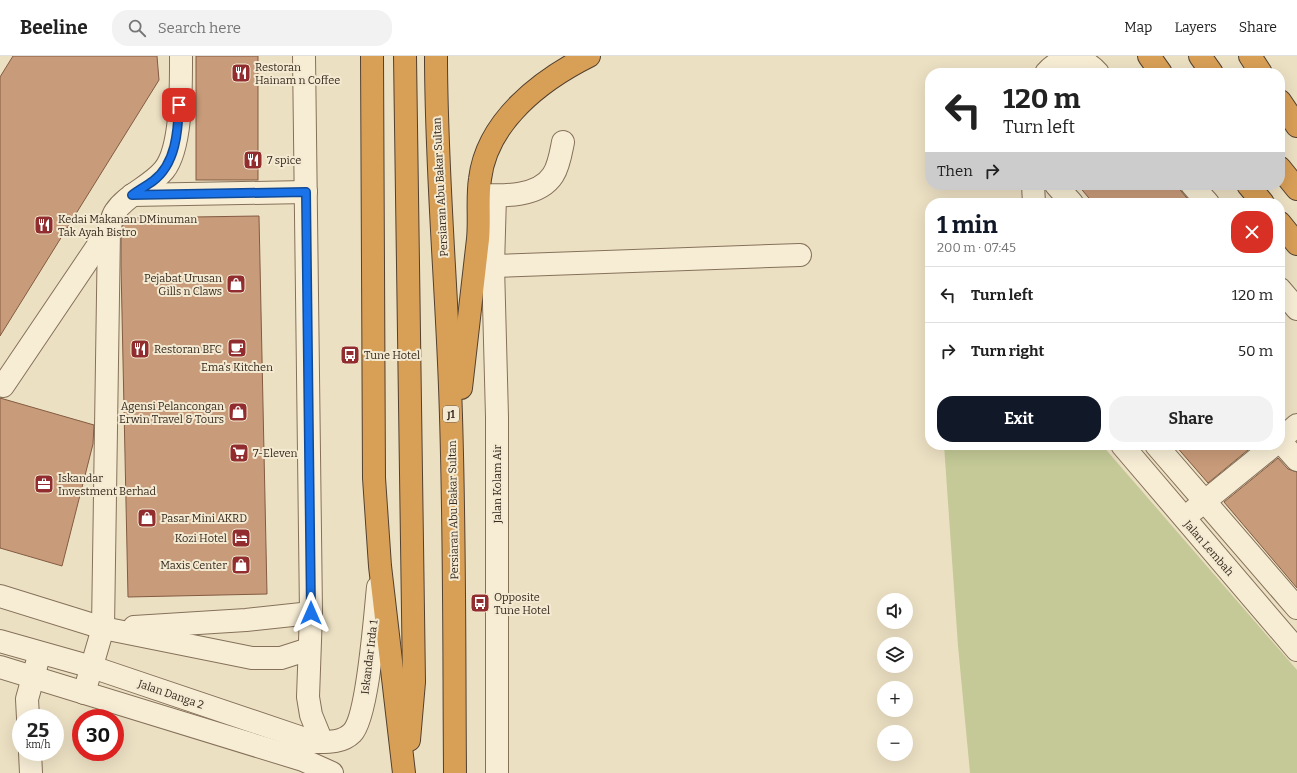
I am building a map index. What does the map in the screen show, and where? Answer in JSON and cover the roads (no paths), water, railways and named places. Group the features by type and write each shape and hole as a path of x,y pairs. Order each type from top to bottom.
{"highway":[{"path":"372,56 374,478 380,566 404,773"},
{"path":"405,56 414,682 407,773"},
{"name":"Persiaran Abu Bakar Sultan","path":"436,56 436,125 446,286 453,460 455,773"},
{"path":"453,460 478,235 487,196 480,178 488,147 502,125 520,104 543,83 566,68 589,56"},
{"path":"1149,56 1157,68"},
{"path":"1200,56 1208,68"},
{"path":"1250,56 1258,68"},
{"path":"1285,108 1297,126"},
{"path":"1285,174 1297,189"},
{"path":"1252,190 1259,198"},
{"path":"1285,229 1297,244"}],"street":[{"path":"84,693 103,628 109,229 114,212 132,195 154,181 165,169 171,157 178,120 181,56"},
{"path":"304,56 311,613 308,697 311,715 332,741"},
{"path":"1050,68 1054,64 1064,60 1075,59 1084,62 1092,68"},
{"path":"487,196 524,193 538,189 553,175 563,142"},
{"path":"1060,190 1068,198"},
{"path":"1196,190 1204,198"},
{"path":"132,195 306,192"},
{"name":"Jalan Kolam Air","path":"487,196 493,266 497,425 497,773"},
{"path":"3,386 109,229"},
{"path":"493,266 800,254"},
{"path":"1285,295 1297,309"},
{"path":"1285,436 1297,425"},
{"path":"1285,446 1297,460"},
{"name":"Jalan Lembah","path":"1126,450 1297,650"},
{"path":"1160,450 1297,608"},
{"path":"1184,518 1268,450"},
{"name":"Iskandar Irda 1","path":"332,741 352,733 360,718 370,665 380,566"},
{"path":"0,596 103,628 252,658 281,658 309,649"},
{"path":"103,628 246,620 311,613"},
{"path":"5,642 1,670 33,677 303,760 332,773"},
{"name":"Jalan Danga 2","path":"5,642 92,667 314,742 332,741"},
{"path":"28,709 27,700 40,652"},
{"path":"30,761 31,773"}],"place":[{"name":"Restoran Hainam n Coffee","path":"241,73"},
{"name":"7 spice","path":"253,160"},
{"name":"Kedai Makanan DMinuman Tak Ayah Bistro","path":"44,225"},
{"name":"Pejabat Urusan Gills n Claws","path":"236,284"},
{"name":"Ema's Kitchen","path":"237,348"},
{"name":"Restoran BFC","path":"140,349"},
{"name":"Tune Hotel","path":"350,355"},
{"name":"Agensi Pelancongan Erwin Travel & Tours","path":"238,412"},
{"name":"7-Eleven","path":"239,453"},
{"name":"Iskandar Investment Berhad","path":"44,484"},
{"name":"Pasar Mini AKRD","path":"147,518"},
{"name":"Kozi Hotel","path":"241,538"},
{"name":"Maxis Center","path":"241,565"},
{"name":"Opposite Tune Hotel","path":"480,603"}]}
